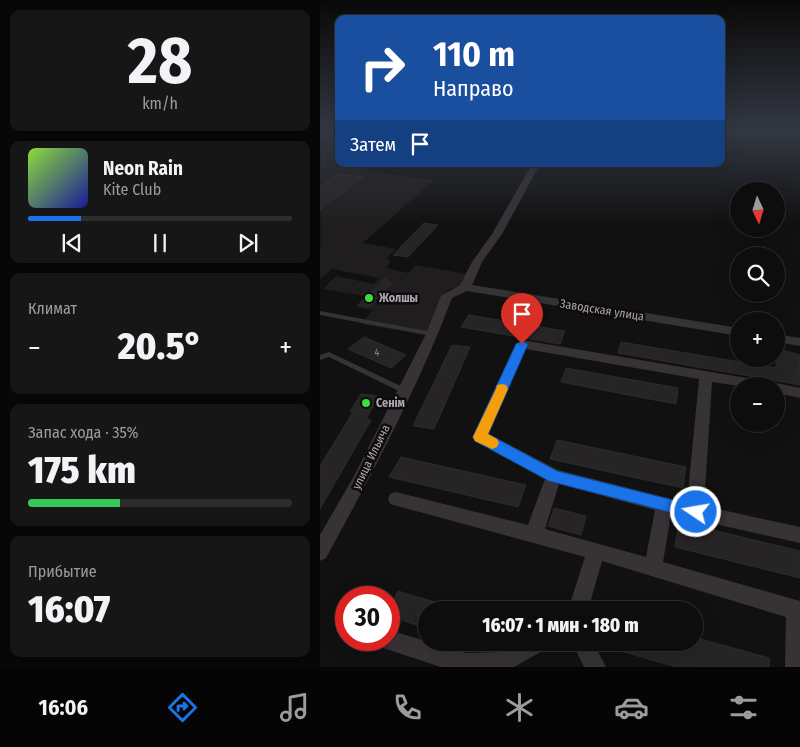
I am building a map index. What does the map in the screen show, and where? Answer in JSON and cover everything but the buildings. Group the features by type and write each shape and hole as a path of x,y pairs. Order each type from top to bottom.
{"street":[{"path":"465,287 477,262 497,234 534,167"},
{"name":"Заводская улица","path":"465,287 730,331"},
{"name":"улица Ильича","path":"320,552 360,481 432,334 447,296 465,287"},
{"path":"785,340 800,342"},
{"path":"730,380 522,344 480,437 554,476 664,505 800,535"},
{"path":"696,512 706,376"},
{"path":"785,390 800,393"},
{"path":"534,535 554,476"},
{"path":"396,499 596,551 798,610 796,667"},
{"path":"654,568 664,505"},
{"path":"581,601 596,551"},
{"path":"400,644 466,664 502,664 524,651"},
{"path":"586,651 594,667"}],"lane":[{"path":"320,313 432,334"},
{"path":"320,358 329,354 403,390"}],"shaded area":[{"path":"321,162 335,162 335,167 372,167 367,171 434,180 363,243 396,249 386,259 391,261 386,268 408,273 416,265 466,274 459,286 450,289 443,296 428,335 361,324 373,310 356,307 364,296 323,289 336,276 374,284 379,278 332,269 320,279"}],"slow traffic":[{"path":"492,443 480,437 502,389"}],"place":[{"name":"Жолшы","path":"369,298"},
{"name":"Сенiм","path":"366,403"}],"route":[{"path":"522,344 480,437 554,476 696,512"}]}
